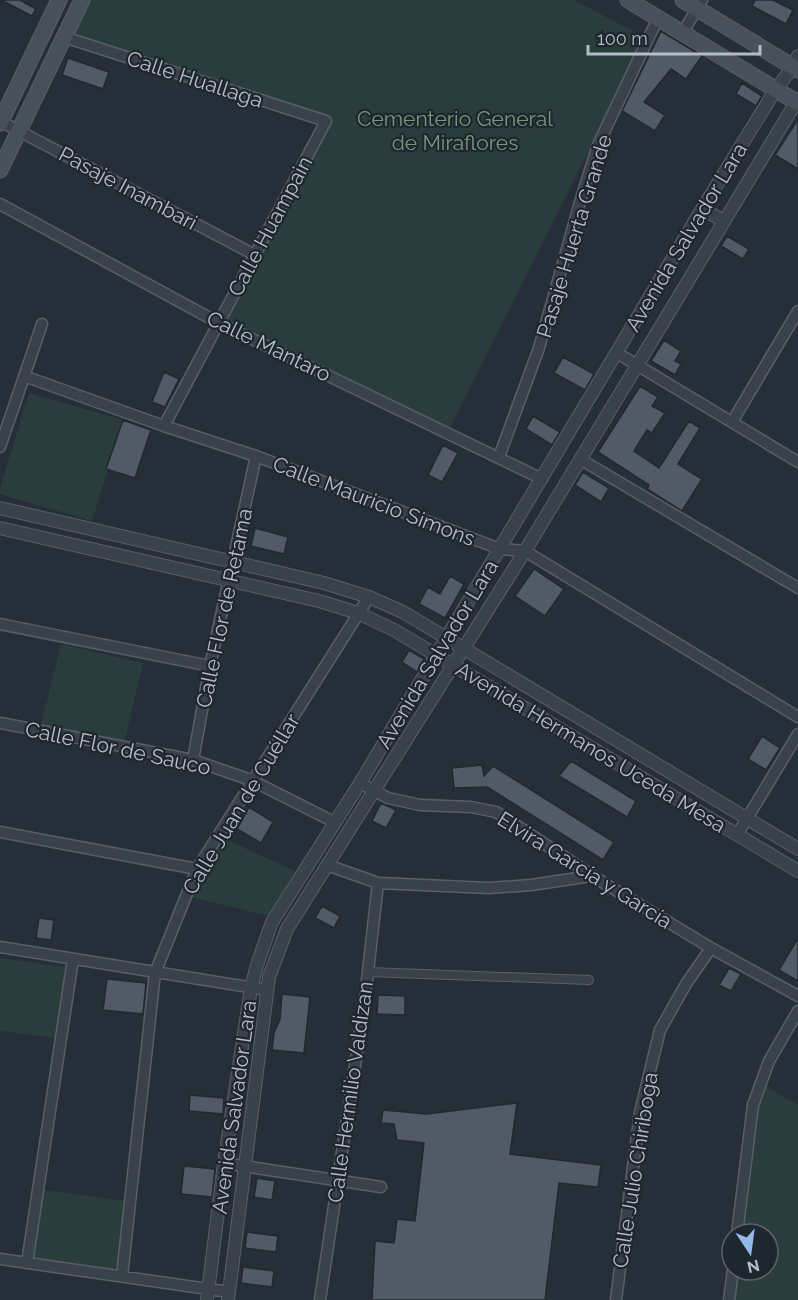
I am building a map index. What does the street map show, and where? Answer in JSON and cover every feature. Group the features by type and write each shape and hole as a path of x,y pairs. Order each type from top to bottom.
{"main road":[{"path":"0,122 59,0"},
{"path":"0,170 82,0"},
{"path":"628,0 797,101"},
{"path":"683,0 699,4 796,64"}],"street":[{"path":"683,32 699,4"},
{"name":"Pasaje Huerta Grande","path":"499,457 540,348 598,146 658,18"},
{"name":"Calle Huallaga","path":"64,37 326,121"},
{"name":"Avenida Salvador Lara","path":"207,1294 224,1163 251,988 272,922 360,783 702,209 776,89 796,64"},
{"name":"Avenida Salvador Lara","path":"228,1296 267,990 271,968 287,929 525,552 797,101"},
{"name":"Calle Huampain","path":"164,426 326,121"},
{"name":"Pasaje Inambari","path":"0,122 255,255"},
{"name":"Calle Mantaro","path":"0,204 219,323 542,479"},
{"path":"702,209 724,220"},
{"path":"732,422 798,311"},
{"path":"0,447 42,324"},
{"path":"617,353 798,462"},
{"name":"Calle Mauricio Simons","path":"24,376 256,456 500,549 525,552 798,717"},
{"name":"Calle Flor de Retama","path":"193,760 210,666 256,456"},
{"path":"580,459 798,588"},
{"name":"Avenida Hermanos Uceda Mesa","path":"0,508 324,583 369,597 403,612 798,849"},
{"name":"Avenida Hermanos Uceda Mesa","path":"0,528 230,579 358,613 394,630 454,665 798,871"},
{"name":"Calle Juan de Cuéllar","path":"122,1276 155,973 197,869 251,780 369,597"},
{"path":"0,624 210,666"},
{"path":"572,736 582,720"},
{"name":"Calle Flor de Sauco","path":"0,723 193,760 251,780 334,822"},
{"path":"737,834 798,734"},
{"name":"Elvira García y García","path":"360,783 388,798 420,805 471,807 496,812 591,876 711,948 798,996"},
{"path":"0,832 197,869"},
{"path":"327,865 378,883 489,888 531,885 591,876"},
{"name":"Calle Hermilio Valdizan","path":"320,1300 368,972 378,883"},
{"path":"0,947 267,990"},
{"name":"Calle Julio Chiriboga","path":"616,1300 640,1112 660,1030 686,984 711,948"},
{"path":"27,1263 74,959"},
{"path":"368,972 589,980"},
{"path":"738,1222 753,1105 769,1061 798,1011"},
{"path":"224,1163 381,1187"},
{"path":"0,1259 122,1276 207,1294 228,1296"},
{"path":"729,1300 731,1282"}],"green space":[{"name":"Cementerio General de Miraflores","path":"83,0 574,0 648,39 583,162 447,433 219,323 326,121 64,37"},
{"path":"29,393 123,420 92,521 0,494"},
{"path":"61,644 143,663 124,744 41,725"},
{"path":"223,838 295,871 269,916 190,897"},
{"path":"0,958 65,967 58,1038 0,1031"},
{"path":"754,1080 798,1105 798,1300 730,1300 732,1282 780,1282 780,1222 737,1222 747,1119"},
{"path":"44,1190 125,1201 116,1271 32,1258"}],"building":[{"path":"1,0 20,0 36,9 32,16"},
{"path":"755,0 773,0 793,10 786,24 752,6"},
{"path":"661,31 702,56 686,79 671,69 644,102 665,115 655,131 622,111"},
{"path":"68,58 109,72 103,89 62,75"},
{"path":"742,83 762,96 756,106 736,94"},
{"path":"798,119 798,169 775,155"},
{"path":"727,236 749,249 743,259 721,246"},
{"path":"664,340 681,351 675,361 681,364 675,375 651,361"},
{"path":"563,357 594,374 585,390 554,373"},
{"path":"164,372 179,379 165,407 152,402"},
{"path":"640,386 658,397 652,406 665,413 652,433 647,430 634,451 659,468 689,421 700,428 678,464 702,479 682,511 647,489 649,485 598,452"},
{"path":"533,416 560,432 552,445 526,429"},
{"path":"123,420 151,430 135,478 106,469"},
{"path":"443,445 458,453 442,482 428,475"},
{"path":"583,472 609,488 601,502 575,485"},
{"path":"255,528 288,537 284,554 251,546"},
{"path":"534,569 564,589 545,616 515,596"},
{"path":"450,576 464,584 445,618 419,604 428,587 440,594"},
{"path":"409,650 424,659 417,672 402,662"},
{"path":"762,736 780,748 766,770 748,759"},
{"path":"571,761 636,801 627,817 559,776"},
{"path":"482,765 484,776 493,766 614,842 603,860 487,787 454,788 452,768"},
{"path":"381,803 396,810 386,828 372,821"},
{"path":"249,807 273,822 261,843 237,829"},
{"path":"322,906 340,916 334,928 315,918"},
{"path":"39,918 54,920 51,940 36,938"},
{"path":"798,938 798,981 779,970"},
{"path":"729,968 741,974 731,991 719,985"},
{"path":"107,979 146,983 143,1014 103,1010"},
{"path":"282,994 310,997 304,1053 272,1050 274,1033 280,1019"},
{"path":"378,995 405,996 405,1015 377,1014"},
{"path":"190,1095 224,1098 223,1114 189,1111"},
{"path":"517,1103 510,1154 601,1165 598,1187 559,1183 545,1300 372,1300 375,1241 394,1243 397,1219 415,1221 424,1143 397,1140 394,1124 381,1123 383,1110 427,1114"},
{"path":"184,1166 215,1169 212,1197 181,1194"},
{"path":"257,1178 275,1181 272,1200 254,1197"},
{"path":"247,1232 278,1236 276,1252 245,1248"},
{"path":"243,1267 274,1271 272,1287 241,1283"}]}
